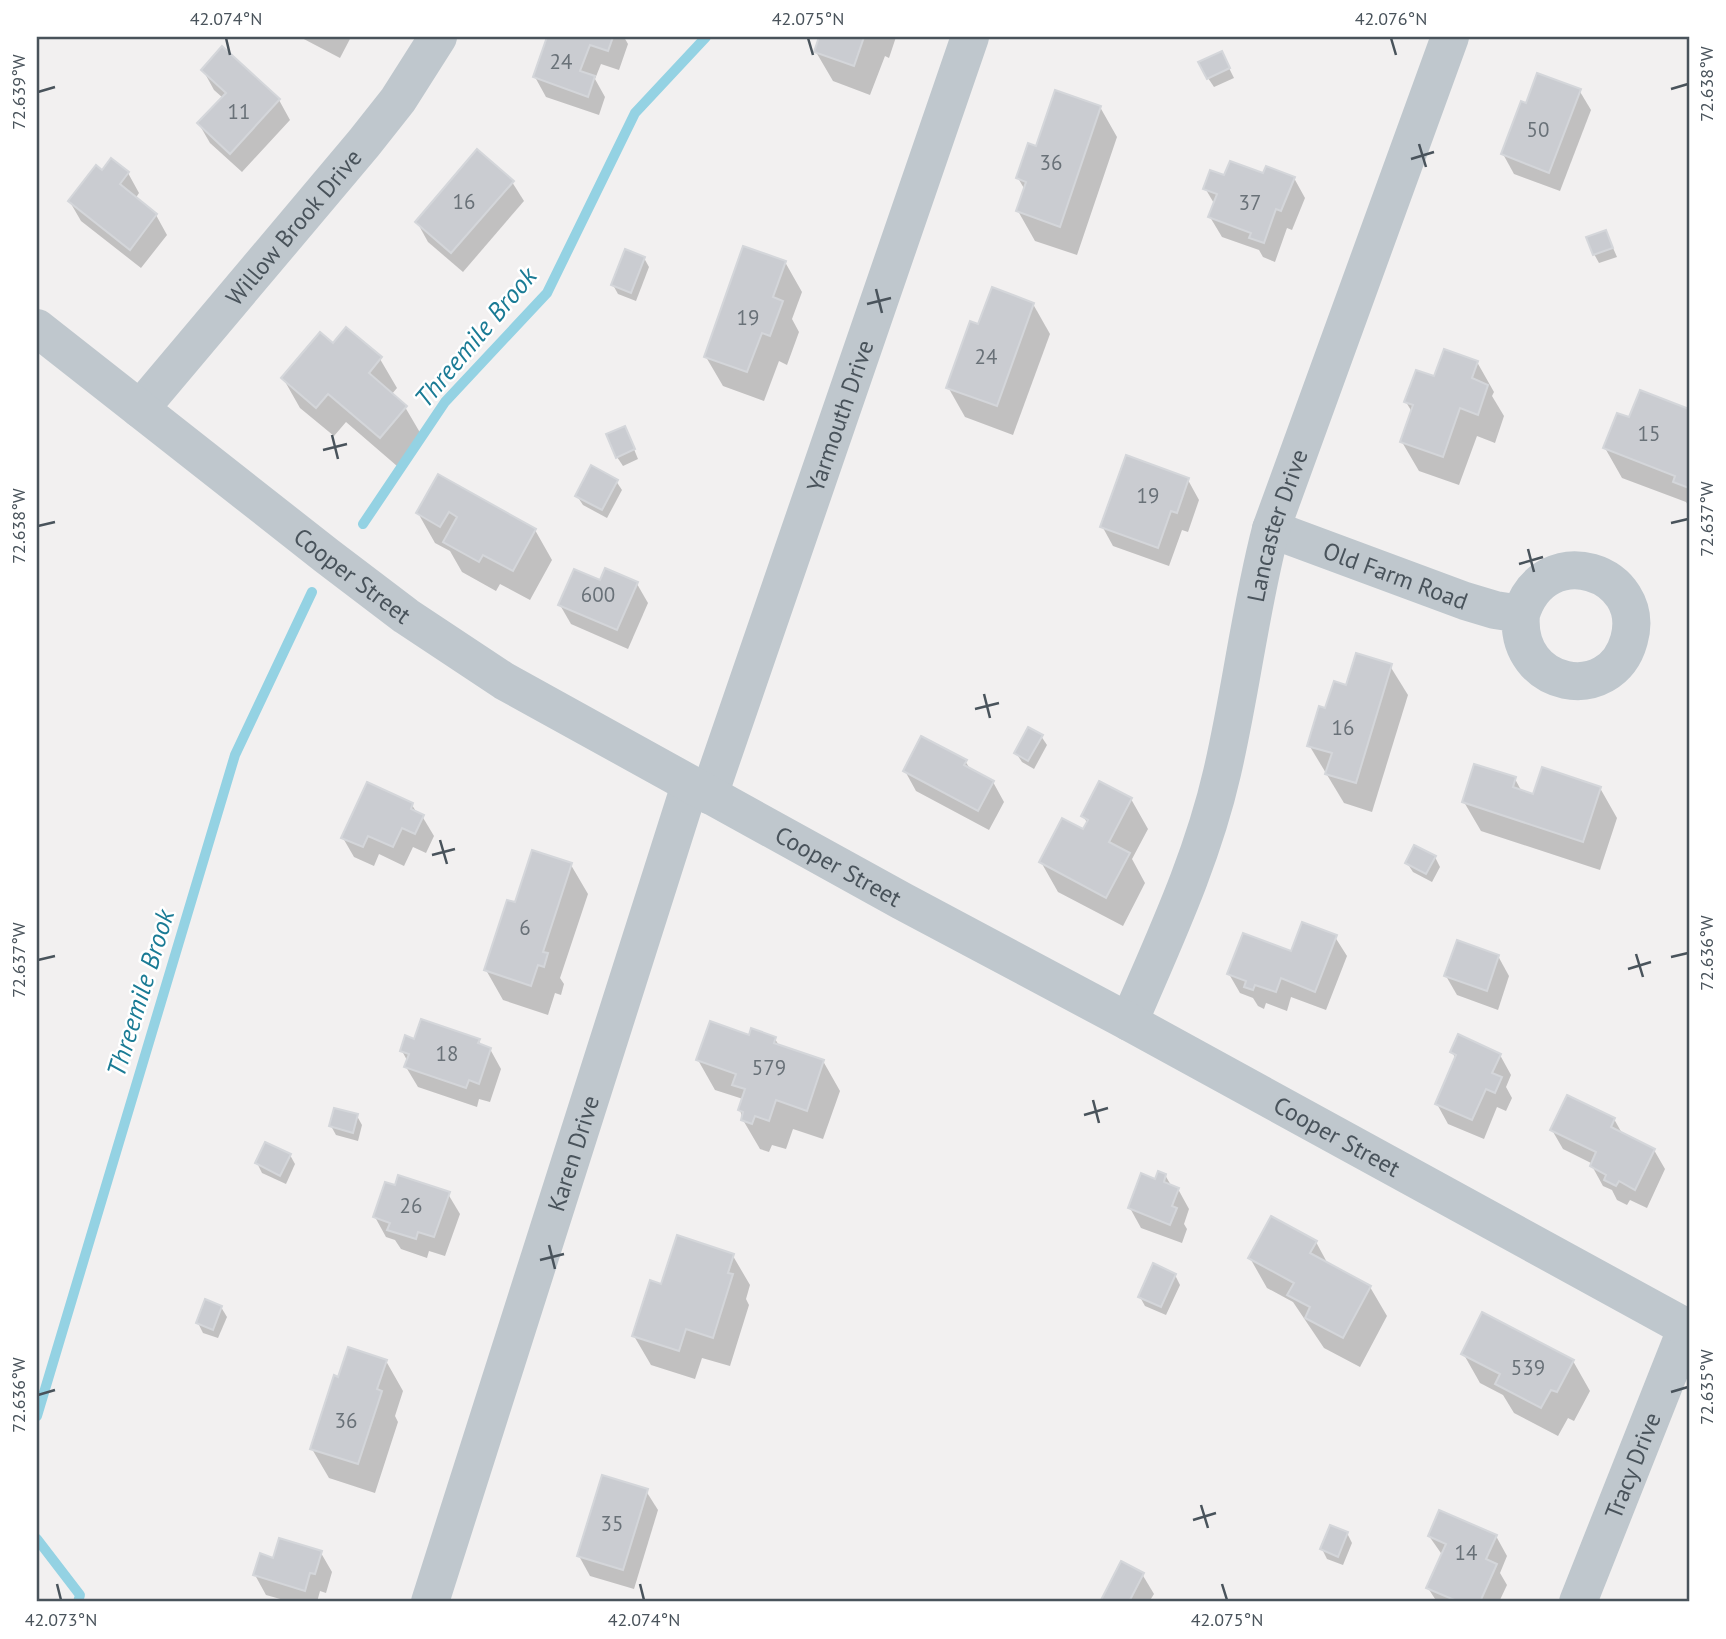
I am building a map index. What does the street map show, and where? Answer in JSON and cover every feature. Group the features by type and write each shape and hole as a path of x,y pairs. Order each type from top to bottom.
{"street":[{"name":"Willow Brook Drive","path":"140,409 364,143 398,100 438,37"},
{"name":"Yarmouth Drive","path":"699,790 970,37"},
{"name":"Lancaster Drive","path":"1129,1022 1200,853 1222,775 1258,580 1271,529 1450,37"},
{"name":"Cooper Street","path":"37,328 406,616 504,681 902,901 1688,1328"},
{"name":"Old Farm Road","path":"1271,529 1465,601 1521,614"},
{"name":"Karen Drive","path":"430,1602 699,790"},
{"name":"Tracy Drive","path":"1578,1602 1688,1328"}],"building":[{"path":"547,37 613,37 608,51 590,45 580,71 595,76 588,97 533,77"},
{"path":"819,37 864,37 854,66 814,52"},
{"path":"222,46 280,99 230,154 197,123 226,93 201,70"},
{"path":"1222,51 1230,68 1207,79 1198,62"},
{"path":"1537,73 1581,89 1549,173 1501,154 1521,101 1526,103"},
{"path":"1055,90 1101,106 1060,227 1016,211 1026,182 1016,178 1028,143 1036,146"},
{"path":"477,149 514,181 451,253 415,222"},
{"path":"111,158 129,172 120,184 157,214 130,250 68,201 96,165 102,170"},
{"path":"1230,161 1263,173 1266,166 1295,177 1281,211 1276,209 1264,243 1249,238 1251,233 1208,217 1217,194 1203,189 1210,170 1224,175"},
{"path":"1606,230 1613,248 1593,255 1586,237"},
{"path":"743,246 786,261 773,297 783,301 770,336 762,333 747,372 704,357"},
{"path":"625,249 645,257 631,293 611,285"},
{"path":"992,287 1034,303 997,406 946,388 970,321 978,324"},
{"path":"346,327 382,357 369,373 407,406 380,438 328,394 316,408 281,378 320,332 333,343"},
{"path":"1444,349 1478,361 1472,378 1488,385 1478,415 1460,408 1443,457 1400,442 1413,405 1404,402 1416,370 1434,376"},
{"path":"1640,390 1689,409 1689,488 1673,482 1675,476 1603,448 1617,413 1629,417"},
{"path":"625,426 635,449 616,458 606,434"},
{"path":"1126,455 1189,478 1177,513 1171,511 1158,548 1100,527"},
{"path":"591,465 618,480 602,510 575,496"},
{"path":"438,474 536,529 513,571 483,555 479,562 443,542 457,517 449,512 440,527 416,513"},
{"path":"605,568 638,582 617,630 558,605 574,569 600,580"},
{"path":"1356,653 1392,664 1356,783 1325,774 1332,753 1307,746 1319,706 1325,708 1334,681 1346,685"},
{"path":"1028,727 1043,735 1028,761 1014,753"},
{"path":"921,736 967,760 964,765 994,781 978,811 903,771"},
{"path":"1474,764 1516,777 1513,787 1533,794 1542,767 1601,787 1583,842 1462,802"},
{"path":"1099,781 1132,798 1109,842 1130,853 1106,898 1039,862 1062,818 1083,829 1088,820 1081,816"},
{"path":"367,782 413,803 411,809 424,815 415,834 402,828 393,847 368,836 363,847 341,838"},
{"path":"1414,845 1436,856 1426,874 1405,863"},
{"path":"532,850 572,863 543,952 548,953 544,967 538,965 531,986 484,970 507,900 515,902"},
{"path":"1302,922 1337,935 1315,992 1281,978 1276,992 1255,985 1253,990 1244,987 1246,981 1227,974 1243,933 1291,951"},
{"path":"1457,940 1499,955 1487,991 1444,976"},
{"path":"421,1019 480,1039 478,1043 491,1048 479,1084 469,1080 466,1088 404,1067 409,1054 400,1051 405,1035 414,1039"},
{"path":"710,1021 749,1035 751,1028 776,1037 774,1043 824,1060 807,1111 776,1100 769,1121 755,1116 752,1124 741,1120 743,1112 738,1110 745,1089 732,1085 736,1074 696,1060"},
{"path":"1458,1034 1501,1054 1492,1073 1502,1077 1495,1093 1486,1089 1472,1120 1435,1104 1456,1055 1450,1052"},
{"path":"1567,1095 1615,1118 1611,1127 1655,1149 1635,1190 1619,1181 1616,1186 1604,1180 1606,1175 1590,1166 1596,1152 1550,1130"},
{"path":"334,1108 358,1114 353,1133 329,1126"},
{"path":"265,1142 291,1154 280,1176 255,1163"},
{"path":"1158,1171 1166,1174 1164,1182 1179,1188 1172,1206 1177,1208 1170,1225 1128,1208 1141,1173 1155,1179"},
{"path":"398,1175 450,1192 434,1237 418,1232 416,1239 387,1230 390,1223 373,1217 385,1182 395,1185"},
{"path":"1271,1216 1317,1241 1310,1253 1371,1286 1343,1338 1305,1318 1310,1307 1287,1295 1294,1283 1248,1258"},
{"path":"677,1235 734,1254 728,1273 733,1274 713,1338 686,1329 679,1351 632,1336 650,1280 661,1284"},
{"path":"1153,1263 1176,1274 1161,1307 1138,1297"},
{"path":"205,1299 222,1306 213,1330 196,1323"},
{"path":"1482,1312 1574,1360 1557,1392 1551,1390 1541,1408 1495,1384 1500,1374 1461,1354"},
{"path":"348,1347 387,1360 377,1389 382,1391 358,1464 310,1449 334,1375 338,1377"},
{"path":"602,1475 648,1489 623,1570 577,1556"},
{"path":"1439,1510 1497,1535 1486,1559 1497,1564 1480,1602 1459,1602 1426,1588 1446,1544 1428,1536"},
{"path":"1330,1525 1348,1532 1338,1557 1320,1549"},
{"path":"279,1538 322,1551 315,1574 310,1573 305,1591 253,1575 260,1553 273,1558"},
{"path":"1121,1561 1144,1573 1129,1602 1100,1602"}],"waterway":[{"name":"Threemile Brook","path":"363,524 445,402 547,293 635,113 706,37"},
{"name":"Threemile Brook","path":"37,1416 235,755 312,592"},
{"name":"Threemile Brook","path":"37,1539 80,1595 78,1602"}]}
